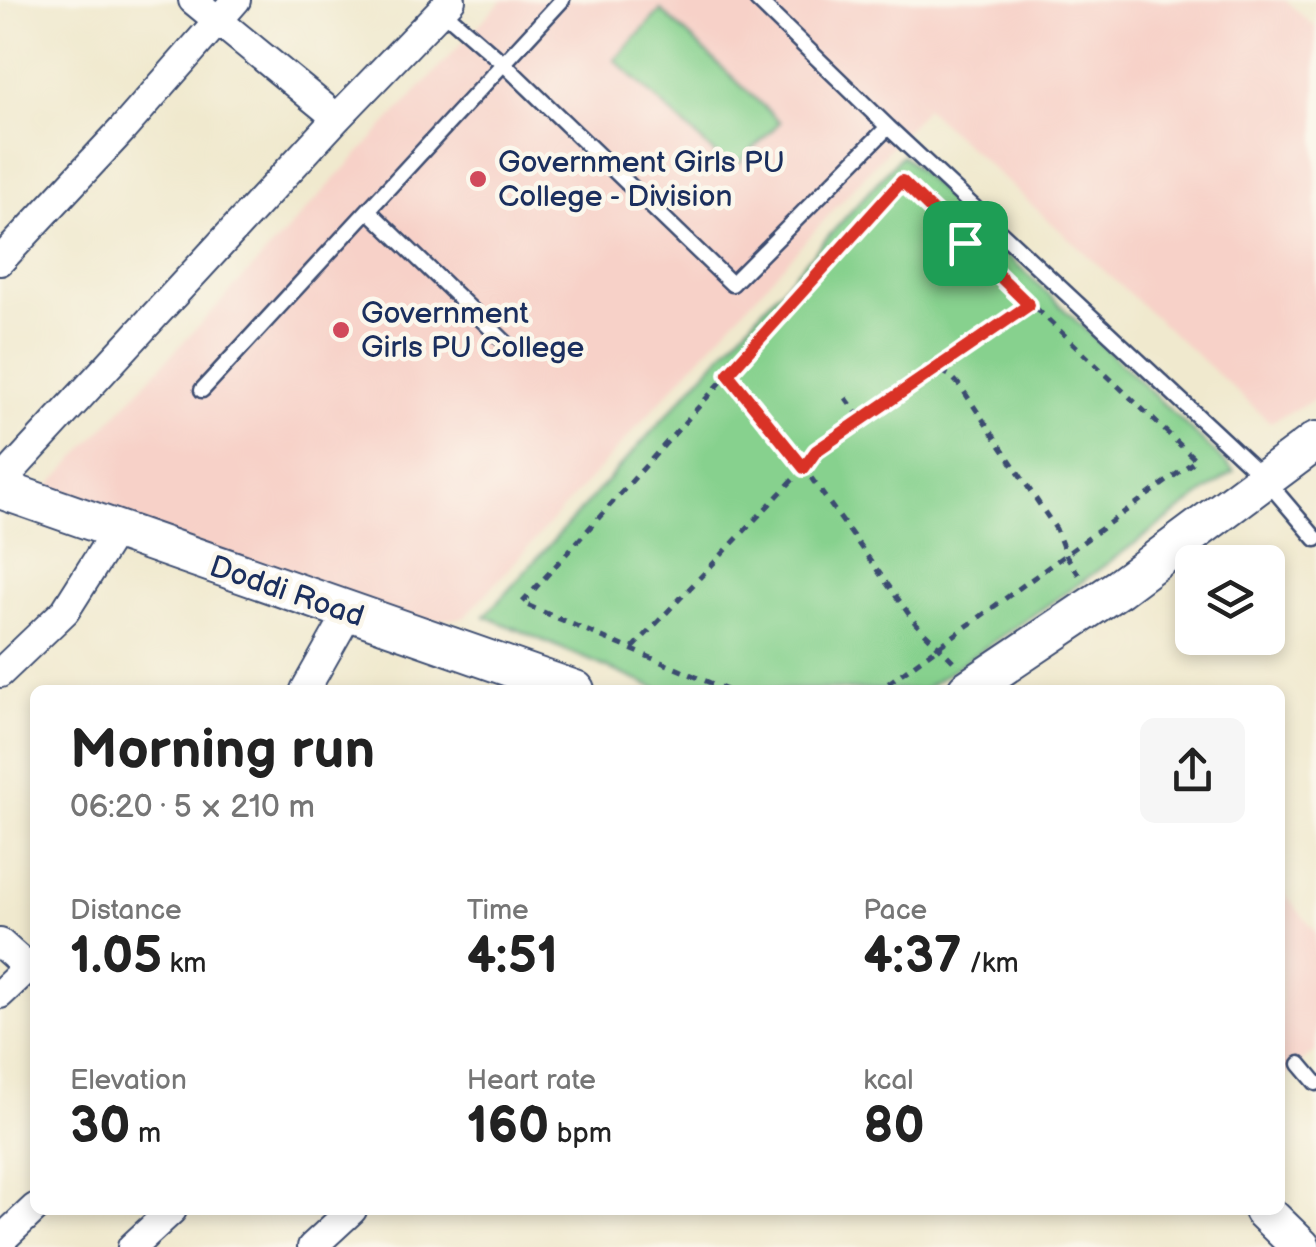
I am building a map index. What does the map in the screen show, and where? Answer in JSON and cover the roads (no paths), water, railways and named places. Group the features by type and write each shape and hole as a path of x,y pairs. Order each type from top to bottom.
{"street":[{"path":"193,0 226,10 337,118"},
{"path":"0,486 337,118 446,5"},
{"path":"5,246 122,130 226,10"},
{"path":"991,684 1316,440"},
{"name":"Doddi Road","path":"0,486 116,532 558,685"},
{"path":"0,673 65,612 116,532"},
{"path":"307,685 349,612"},
{"path":"0,943 30,963"},
{"path":"0,994 30,965"},
{"path":"0,1241 30,1213"},
{"path":"132,1247 167,1215"},
{"path":"312,1247 347,1215"},
{"path":"1269,1215 1304,1243"}],"lane":[{"path":"202,390 562,0"},
{"path":"757,0 1266,479 1316,539"},
{"path":"446,5 732,284 888,127"},
{"path":"368,210 506,343"},
{"path":"1300,1064 1316,1083"}],"place":[{"name":"Government Girls PU College - Division","path":"478,179"},
{"name":"Government Girls PU College","path":"341,330"}]}
